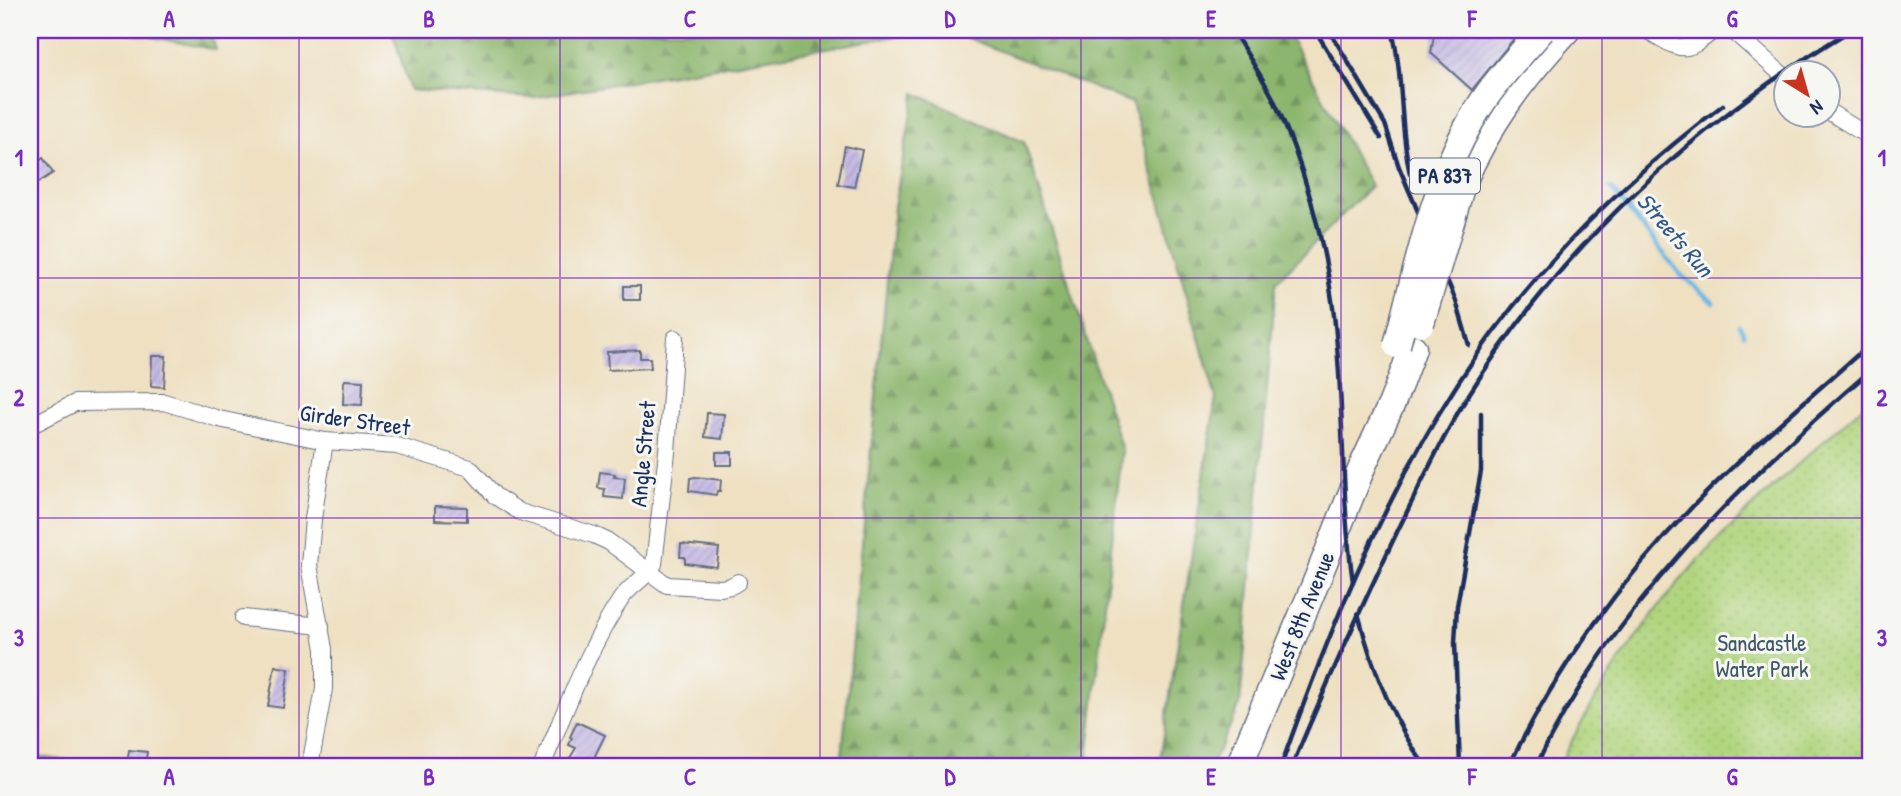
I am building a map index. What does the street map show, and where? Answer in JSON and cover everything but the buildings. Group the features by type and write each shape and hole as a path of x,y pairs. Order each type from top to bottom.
{"main road":[{"name":"PA 837","path":"1405,346 1436,199 1454,155 1479,108 1542,30"},
{"name":"PA 837","path":"1405,346 1461,184 1476,152 1507,101 1567,30"},
{"name":"West 8th Avenue","path":"1239,766 1363,465 1392,403 1405,346"}],"street":[{"path":"1444,205 1480,130 1512,82 1553,30"},
{"path":"1646,30 1677,47 1694,47 1714,30"},
{"path":"1732,30 1772,66"},
{"path":"1842,120 1871,138"},
{"name":"Angle Street","path":"649,573 654,564 667,452 675,338"},
{"name":"Girder Street","path":"30,426 75,403 164,402 219,419 325,442 397,446 470,468 495,496 512,508 601,539 649,573"},
{"path":"310,766 324,689 324,649 309,565 325,442"},
{"path":"542,766 592,651 622,597 649,573 667,585 721,588 738,582"},
{"path":"243,618 321,626"}],"green space":[{"path":"118,30 210,30 216,50"},
{"path":"392,30 933,30 531,98 410,90"},
{"path":"947,30 1286,30 1371,186 1276,282 1240,705 1211,766 1159,766 1216,398 1132,103"},
{"path":"915,93 1024,142 1122,450 1087,766 841,766 894,207"},
{"name":"Sandcastle Water Park","path":"1871,399 1871,766 1559,766 1589,710 1625,653 1686,574 1747,512"},
{"path":"30,755 68,761 67,766 30,766"}],"waterway":[{"name":"Streets Run","path":"1611,188 1680,274 1714,303"},
{"name":"Streets Run","path":"1739,325 1744,334"}],"railway":[{"path":"1232,30 1268,89 1284,122 1311,200 1324,254 1337,341 1346,513 1353,582"},
{"path":"1315,30 1381,138"},
{"path":"1329,30 1385,124 1399,167 1456,301 1469,345"},
{"path":"1392,30 1410,174"},
{"path":"1292,766 1357,618 1430,464 1466,399 1503,343 1544,290 1636,192 1740,105 1851,30"},
{"path":"1281,766 1358,570 1404,474 1458,383 1514,305 1578,233 1648,166 1723,105"},
{"path":"1509,766 1568,662 1640,564 1715,484 1871,343"},
{"path":"1536,766 1567,708 1602,653 1683,551 1774,457 1871,370"},
{"path":"1460,766 1455,643 1457,606 1481,471 1481,413"},
{"path":"1358,613 1384,693 1425,766"}]}
